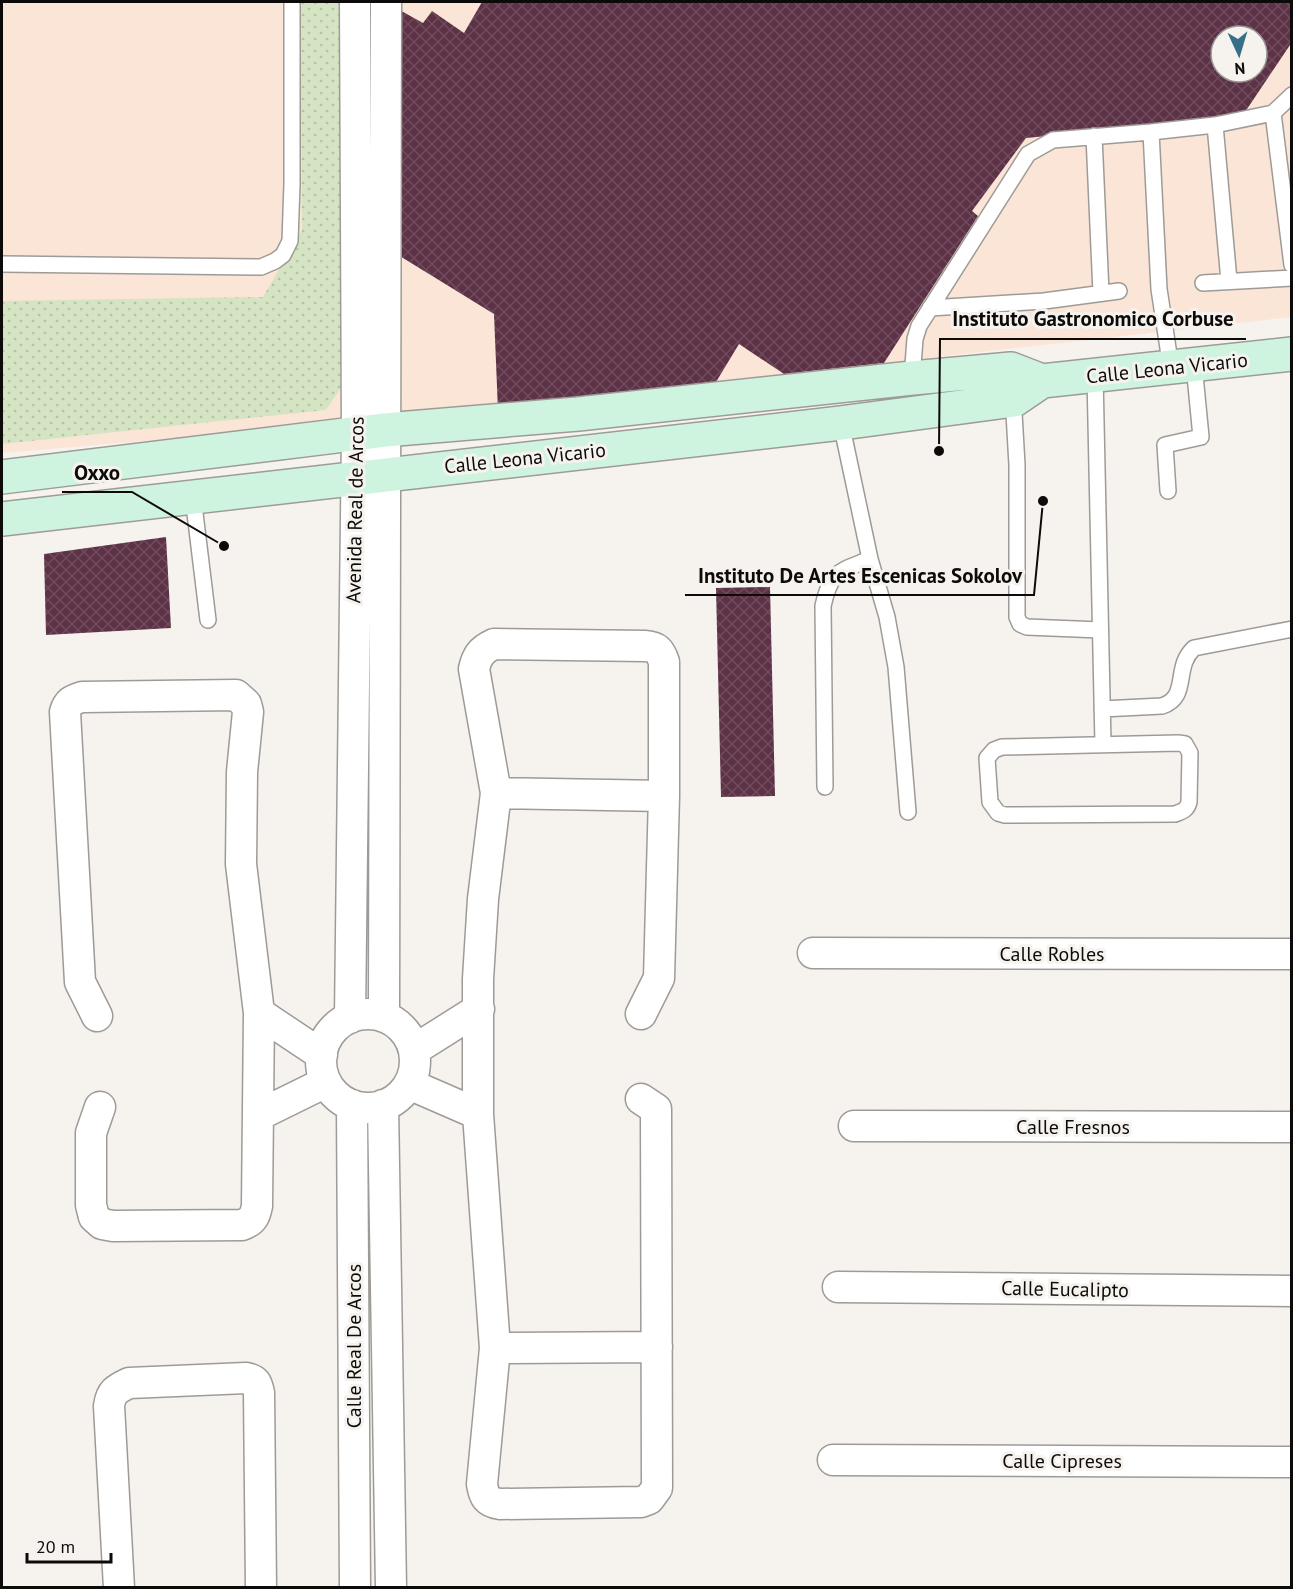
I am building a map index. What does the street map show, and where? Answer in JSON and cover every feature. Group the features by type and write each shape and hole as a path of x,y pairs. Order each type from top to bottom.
{"main road":[{"name":"Calle Leona Vicario","path":"2,519 841,423 1012,385 1292,354"},
{"name":"Calle Leona Vicario","path":"2,477 371,432 578,414 912,378 1012,385"}],"street":[{"name":"Avenida Real de Arcos","path":"355,2 371,432"},
{"name":"Avenida Real de Arcos","path":"350,1018 386,2"},
{"name":"Avenida Real de Arcos","path":"369,476 384,1017"},
{"path":"640,1099 656,1109 657,1488 649,1499 641,1502 500,1504 490,1502 484,1496 482,1484 495,1348 478,1114 478,979 483,899 496,793 474,669 477,657 483,649 494,644 645,646 656,647 661,652 664,662 664,796 659,978 641,1014"},
{"path":"97,1016 80,982 65,712 68,704 82,697 236,695 246,704 248,712 242,772 241,864 259,1013 259,1115 255,1216 250,1222 242,1224 113,1227 102,1224 94,1217 91,1205 91,1133 100,1107"},
{"path":"496,793 664,796"},
{"name":"Calle Robles","path":"813,953 1292,954"},
{"path":"414,1050 479,1009"},
{"path":"259,1013 324,1068"},
{"path":"367,1014 384,1017 398,1025 408,1036 414,1050 414,1073 409,1084 398,1097 383,1105 368,1108 352,1105 333,1092 324,1068 326,1040 336,1027 350,1018 367,1014"},
{"path":"259,1115 324,1068"},
{"path":"409,1084 478,1114"},
{"name":"Calle Real De Arcos","path":"352,1105 355,1587"},
{"name":"Calle Real De Arcos","path":"383,1105 391,1587"},
{"name":"Calle Fresnos","path":"854,1126 1292,1127"},
{"name":"Calle Eucalipto","path":"838,1287 1292,1292"},
{"path":"495,1348 657,1347"},
{"path":"119,1587 109,1406 111,1395 118,1388 129,1383 246,1378 253,1379 257,1383 259,1393 261,1587"},
{"name":"Calle Cipreses","path":"833,1460 1292,1462"}],"lane":[{"path":"2,264 261,267 276,261 283,255 290,241 292,2"},
{"path":"912,378 915,339 919,326 1028,154 1053,140 1215,125 1273,113 1292,95"},
{"path":"1273,113 1292,265"},
{"path":"1215,125 1229,281"},
{"path":"1151,132 1160,289 1201,437 1164,445 1168,491"},
{"path":"1094,136 1101,294"},
{"path":"1203,283 1292,278"},
{"path":"930,308 1044,301 1119,291"},
{"path":"1095,376 1103,744"},
{"path":"1012,385 1017,465 1017,617 1020,624 1027,627 1100,630"},
{"path":"841,423 870,559 887,617 896,667 908,812"},
{"path":"193,497 208,620"},
{"path":"825,787 823,606 828,586 837,573 870,559"},
{"path":"1102,709 1162,706 1170,703 1178,692 1184,661 1194,648 1292,629"},
{"path":"1103,744 1185,744 1190,753 1188,808 1175,814 1016,815 998,813 993,808 990,802 987,758 994,750 1002,747 1103,744"}],"shaded area":[{"path":"2,2 1291,2 1291,317 784,374 498,411 2,453"}],"green space":[{"path":"300,2 340,2 346,380 326,410 2,444 2,301 263,297 302,230"}],"building":[{"path":"482,2 1292,2 1292,42 1269,76 1269,24 1209,24 1209,84 1264,84 1241,118 1026,138 972,211 978,216 884,363 784,374 739,344 716,382 498,411 494,314 390,250 396,8 423,23 432,11 464,33"},
{"path":"166,537 171,628 46,635 44,554"},
{"path":"770,587 775,796 721,797 716,588"}],"place":[{"name":"Instituto Gastronomico Corbuse","path":"939,451"},
{"name":"Instituto De Artes Escenicas Sokolov","path":"1043,501"},
{"name":"Oxxo","path":"224,546"}]}
